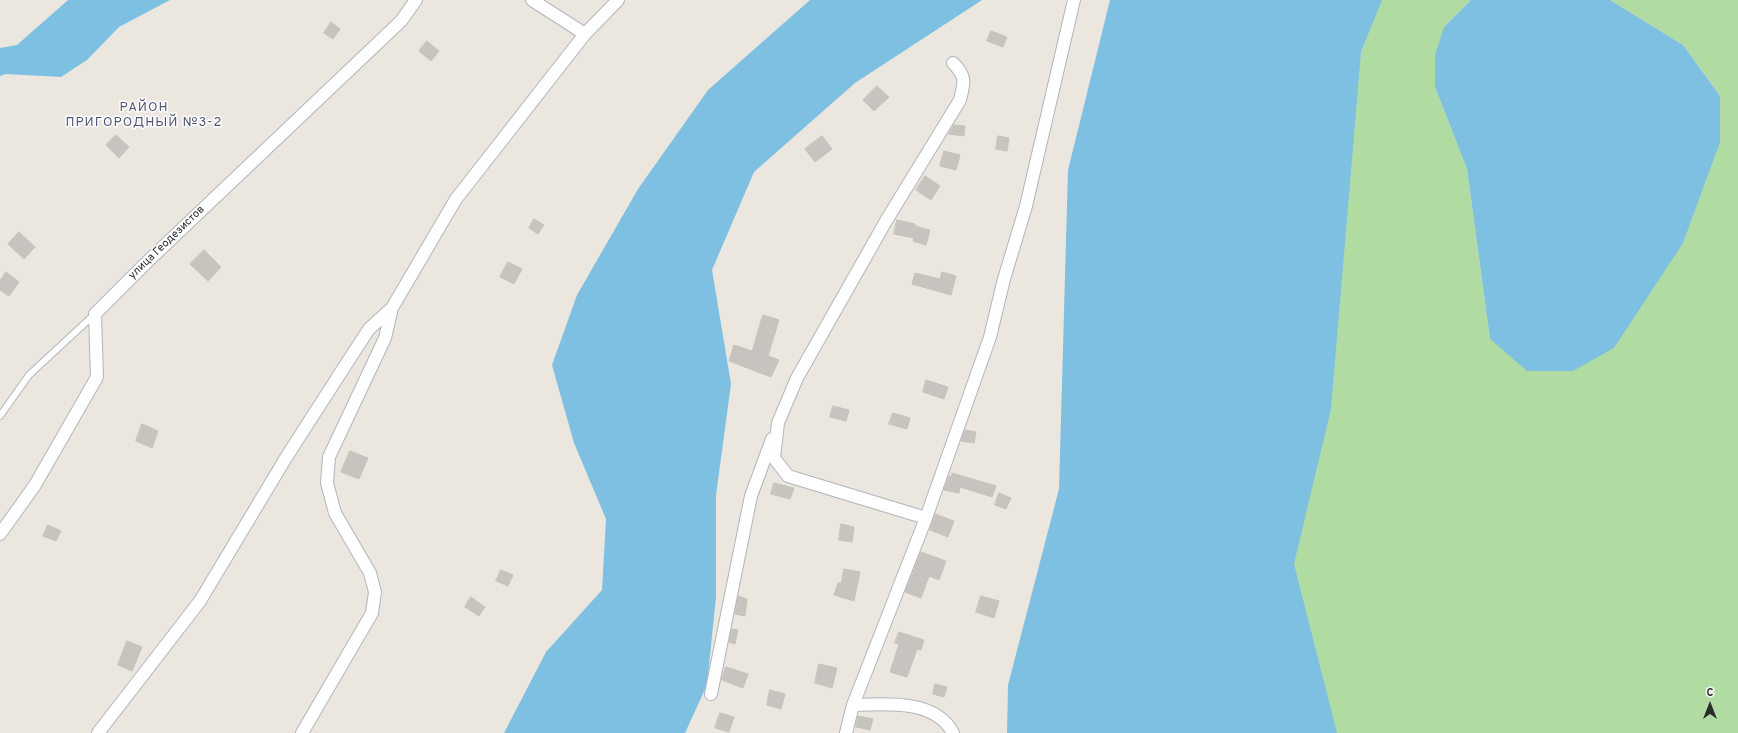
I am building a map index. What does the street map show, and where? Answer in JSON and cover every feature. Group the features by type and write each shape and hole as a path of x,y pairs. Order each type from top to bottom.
{"street":[{"name":"улица Геодезистов","path":"95,314 146,263 401,21 416,0"},
{"path":"532,0 586,34"},
{"path":"98,733 200,601 287,456 369,329 392,308 456,199 586,34 618,0"},
{"path":"846,733 853,705 926,518 990,337 1004,279 1026,206 1074,0"},
{"path":"711,694 735,566 751,496 778,423 797,378 886,221 960,100 964,82 962,72 953,63"},
{"path":"302,733 372,613 376,592 370,573 335,513 327,484 328,457 385,338 392,308"},
{"path":"0,534 36,485 97,377 95,314"},
{"path":"778,423 774,458 788,476 926,518"},
{"path":"853,705 904,704 930,712 948,724 953,733"}],"lane":[{"path":"0,416 29,375 95,314"}],"green space":[{"path":"1381,0 1471,0 1444,27 1435,87 1467,169 1490,339 1573,371 1683,243 1720,96 1683,45 1610,0 1738,0 1738,733 1299,733 1269,486 1361,52"}],"water":[{"path":"68,0 170,0 119,27 87,60 61,77 6,74 0,76 0,48 17,45"},
{"path":"810,0 982,0 855,83 754,172 712,270 731,384 716,495 716,597 707,685 685,733 504,733 546,652 602,590 606,519 574,443 552,365 577,295 638,189 708,90"},
{"path":"1110,0 1382,0 1361,52 1331,409 1294,564 1337,733 1007,733 1008,685 1059,489 1068,170"},
{"path":"1471,0 1610,0 1683,45 1720,96 1720,142 1683,243 1614,348 1573,371 1527,371 1490,339 1467,169 1435,87 1435,55 1444,27"}],"building":[{"path":"331,22 340,29 333,39 324,33"},
{"path":"991,31 1007,37 1003,47 987,41"},
{"path":"427,41 439,51 431,61 419,51"},
{"path":"877,86 889,97 874,111 863,100"},
{"path":"954,125 965,126 964,136 949,134"},
{"path":"116,135 129,147 119,158 106,145"},
{"path":"822,136 832,149 815,162 805,149"},
{"path":"998,136 1009,138 1007,151 996,149"},
{"path":"944,151 960,155 956,170 940,166"},
{"path":"925,176 940,186 931,200 916,190"},
{"path":"534,219 544,225 538,234 529,228"},
{"path":"897,220 915,224 915,226 930,230 926,245 913,241 914,238 894,234"},
{"path":"19,232 35,247 24,259 8,244"},
{"path":"204,250 221,267 208,281 190,264"},
{"path":"508,262 522,269 514,284 500,277"},
{"path":"6,272 19,282 9,296 0,290 0,281"},
{"path":"942,272 956,276 951,295 912,284 915,273 940,279"},
{"path":"763,315 779,320 768,356 779,360 771,377 729,361 734,345 752,351"},
{"path":"926,380 948,387 944,399 923,392"},
{"path":"833,406 849,410 846,421 830,417"},
{"path":"893,413 910,418 907,429 889,424"},
{"path":"142,424 158,431 152,448 136,441"},
{"path":"965,430 976,432 974,443 961,441"},
{"path":"350,451 368,458 359,479 341,472"},
{"path":"952,473 996,486 992,497 960,487 959,493 944,490 949,476 952,476"},
{"path":"774,483 794,488 790,499 771,494"},
{"path":"999,493 1011,498 1006,509 995,505"},
{"path":"935,514 954,521 948,537 930,530"},
{"path":"841,524 854,527 852,542 839,540"},
{"path":"48,525 61,531 56,541 43,536"},
{"path":"921,552 946,561 939,580 929,576 921,598 905,592"},
{"path":"844,569 860,572 854,601 834,595 838,583 841,583"},
{"path":"501,570 513,575 508,586 496,581"},
{"path":"738,596 747,599 745,616 735,614"},
{"path":"981,596 999,601 994,618 976,612"},
{"path":"471,597 485,607 479,616 465,607"},
{"path":"732,629 738,630 735,644 729,642"},
{"path":"899,632 924,640 921,650 917,649 907,677 890,672 899,644 895,643"},
{"path":"127,641 142,647 132,671 118,665"},
{"path":"819,664 837,668 832,688 815,683"},
{"path":"726,667 748,674 743,688 722,680"},
{"path":"935,684 947,687 944,697 933,694"},
{"path":"770,690 785,694 781,709 767,705"},
{"path":"720,713 734,717 729,732 715,728"},
{"path":"858,716 873,719 870,730 856,727"}],"district":[{"name":"РАЙОН ПРИГОРОДНЫЙ №3-2","path":"144,116"}]}
